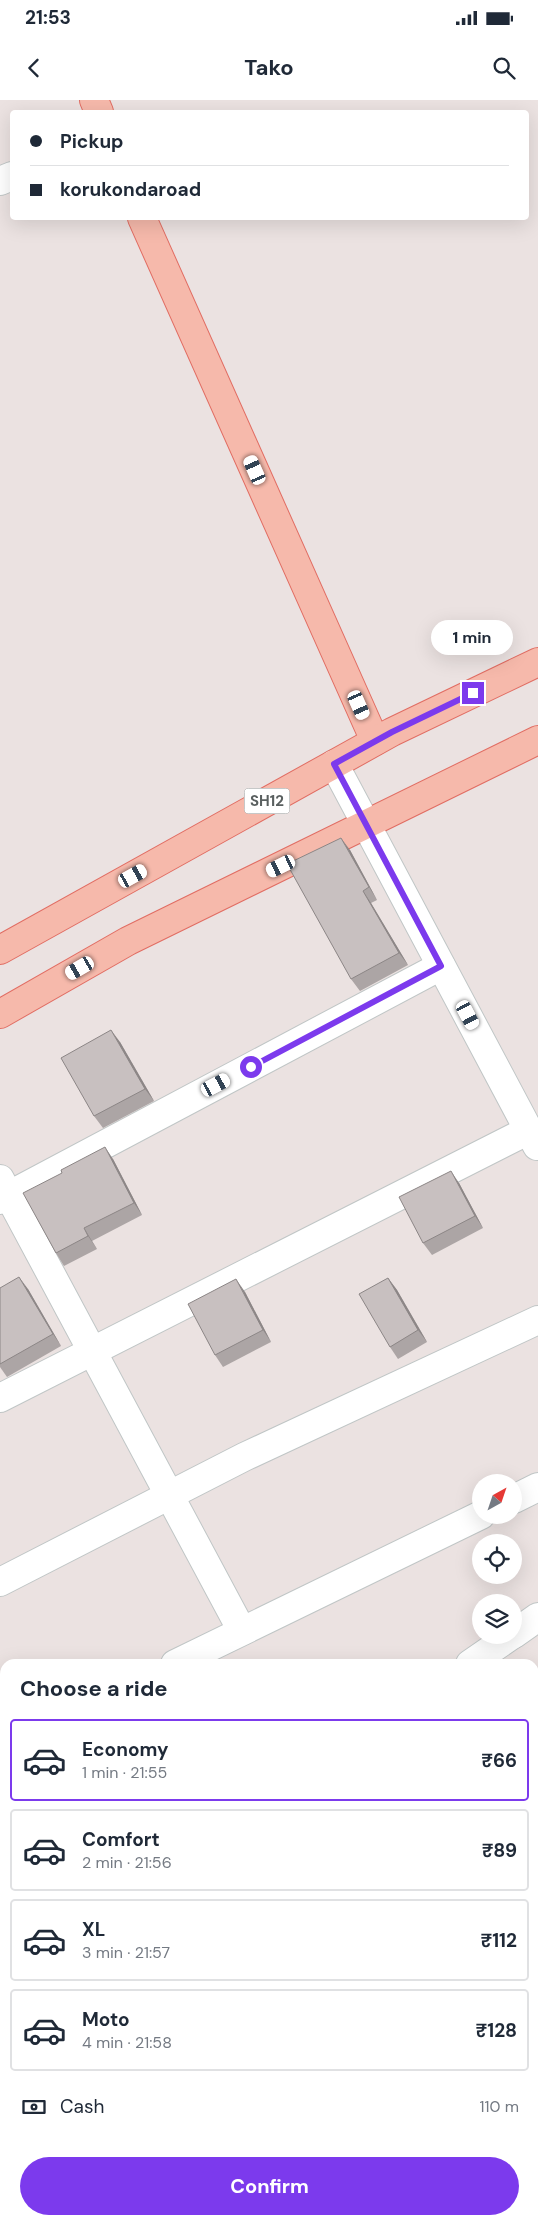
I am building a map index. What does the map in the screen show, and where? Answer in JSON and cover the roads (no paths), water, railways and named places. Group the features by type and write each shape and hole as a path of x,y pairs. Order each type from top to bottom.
{"main road":[{"path":"143,220 376,741"},
{"name":"SH12","path":"0,950 376,741 538,662"},
{"path":"0,1014 128,941 538,740"}],"street":[{"path":"0,1398 92,1351 534,1138 334,764"},
{"path":"242,1631 92,1351 3,1192 441,966"},
{"path":"0,1582 244,1457 538,1320"},
{"path":"522,1495 538,1487"},
{"path":"185,1659 472,1519"},
{"path":"522,1628 538,1617"},
{"path":"477,1659 499,1644"}]}
